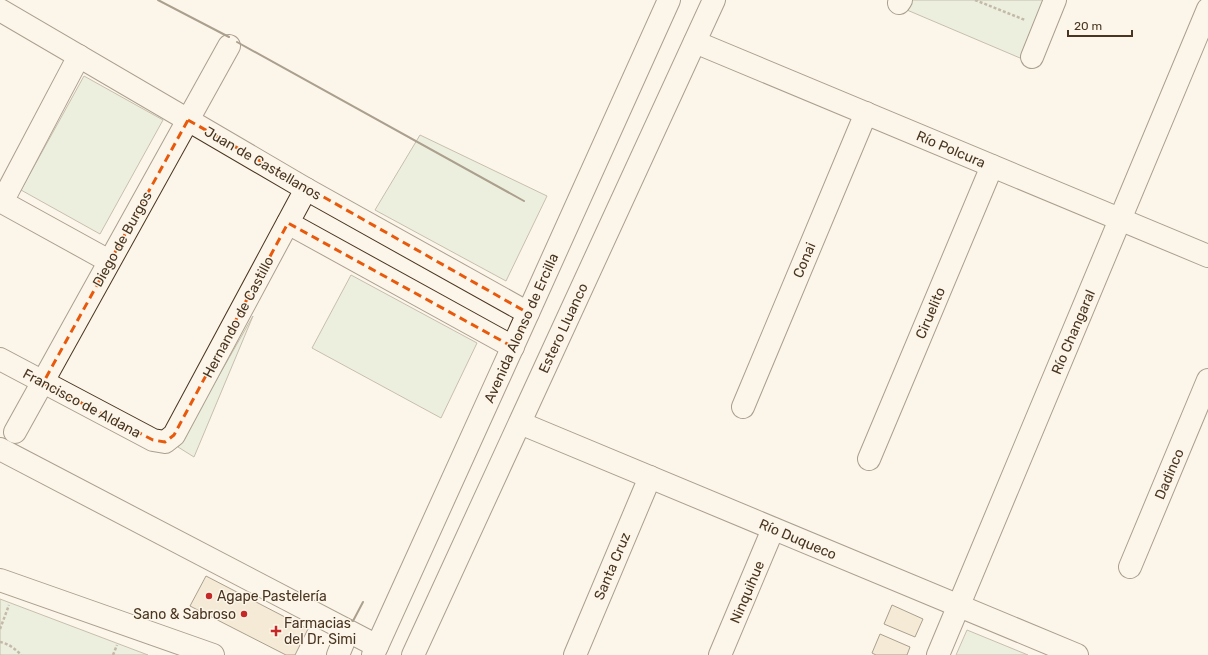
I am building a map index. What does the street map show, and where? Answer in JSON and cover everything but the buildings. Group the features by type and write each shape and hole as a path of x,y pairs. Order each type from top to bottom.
{"street":[{"name":"Avenida Alonso de Ercilla","path":"375,651 668,0"},
{"name":"Estero Lluanco","path":"413,655 714,0"},
{"path":"1032,57 1055,0"},
{"name":"Río Changaral","path":"938,655 1208,9"},
{"name":"Juan de Castellanos","path":"0,10 306,189 528,313"},
{"name":"Río Polcura","path":"695,42 1208,256"},
{"name":"Diego de Burgos","path":"15,432 229,46"},
{"path":"78,56 1,202 109,261"},
{"name":"Conai","path":"743,407 866,113"},
{"name":"Ciruelito","path":"869,459 992,166"},
{"name":"Hernando de Castillo","path":"165,442 174,436 306,189"},
{"path":"288,223 513,347"},
{"name":"Francisco de Aldana","path":"0,359 153,440 165,442"},
{"name":"Dadinco","path":"1130,567 1208,380"},
{"name":"Río Duqueco","path":"520,423 1077,655"},
{"path":"0,449 375,651"},
{"name":"Santa Cruz","path":"574,655 650,477"},
{"name":"Ninquihue","path":"720,655 773,528"},
{"path":"0,580 213,655"}],"path":[{"path":"975,0 1044,28"},
{"path":"0,642 3,642 18,651 21,655"}],"highlighted area":[{"path":"188,120 528,313 513,347 288,223 174,435 165,442 153,440 43,383"}],"green space":[{"path":"911,0 1044,0 1020,58 907,10"},
{"path":"84,76 163,120 100,234 21,190"},
{"path":"420,135 547,196 506,281 375,210"},
{"path":"351,275 477,343 441,418 312,348"},
{"path":"253,316 194,457 178,447"},
{"path":"0,599 148,655 0,655"},
{"path":"967,630 1028,655 956,655"}],"wall":[{"path":"158,0 229,37"},
{"path":"237,42 524,201"},
{"path":"348,620 353,621 363,602"}],"place":[{"name":"Agape Pastelería","path":"209,596"},
{"name":"Sano & Sabroso","path":"244,614"},
{"name":"Farmacias del Dr. Simi","path":"276,631"}]}
